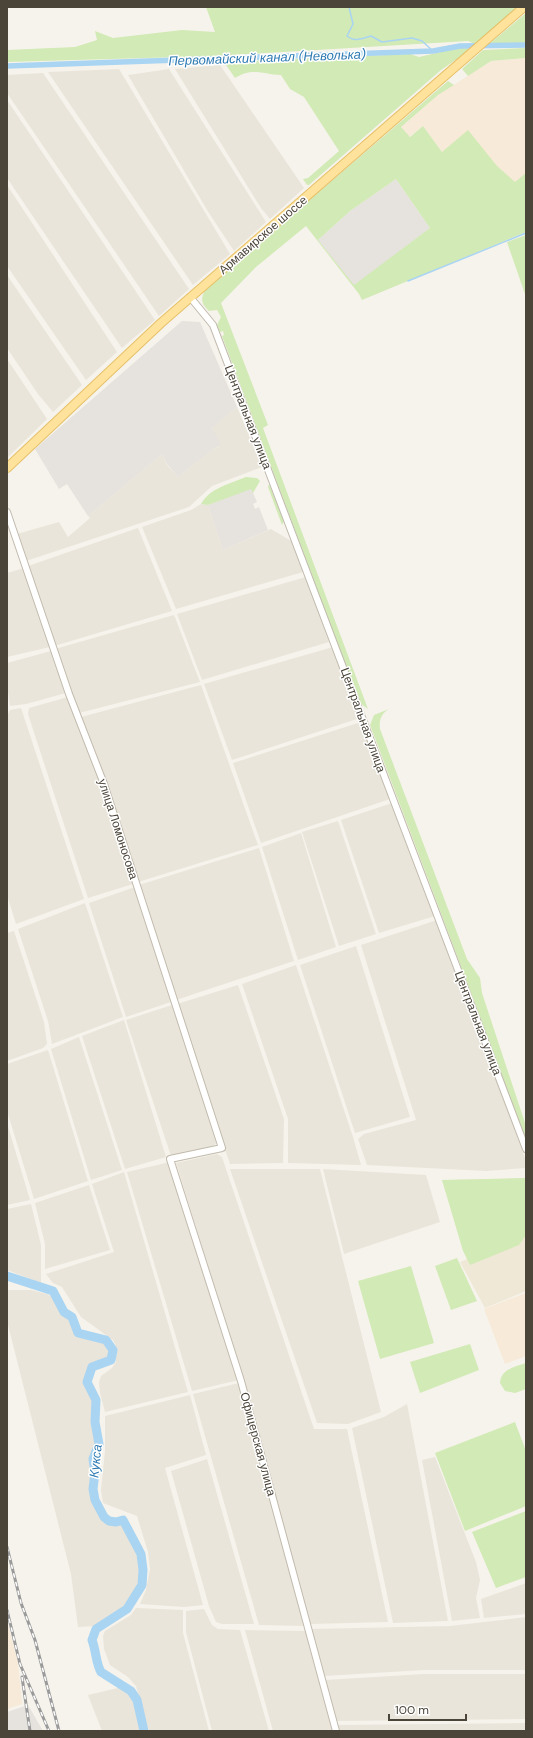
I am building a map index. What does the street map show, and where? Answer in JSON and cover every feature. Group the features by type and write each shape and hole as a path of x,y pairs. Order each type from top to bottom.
{"main road":[{"name":"Армавирское шоссе","path":"7,468 117,363 190,297 524,7"}],"street":[{"name":"Центральная улица","path":"190,297 213,325 526,1149"},
{"name":"улица Ломоносова","path":"7,512 69,694 104,784 222,1148 170,1159"},
{"name":"Офицерская улица","path":"170,1159 241,1381 336,1731"}],"shaded area":[{"path":"526,58 526,173 515,183 497,166 442,152 423,126 409,137 401,127 438,95 491,61"},
{"path":"220,65 304,188 270,219 261,208 175,69"},
{"path":"119,69 230,254 193,285 48,72"},
{"path":"169,69 266,222 234,251 207,210 128,75"},
{"path":"43,73 189,289 159,316 7,93 7,75"},
{"path":"7,100 155,320 122,348 7,178"},
{"path":"396,179 430,228 354,286 318,240 350,211"},
{"path":"7,185 117,352 86,380 7,266"},
{"path":"7,275 82,385 53,412 38,394 7,348"},
{"path":"182,321 200,322 237,407 212,428 221,445 213,449 178,477 167,464 162,454 88,516 67,484 59,489 35,449"},
{"path":"7,359 47,419 7,458"},
{"path":"237,407 262,467 212,486 189,507 26,561 17,534 59,522 68,537 90,518 88,516 162,454 167,465 178,477 213,449 220,446 212,428"},
{"path":"251,488 257,502 253,504 255,509 259,507 268,530 223,550 208,505"},
{"path":"201,504 208,505 223,550 271,529 293,542 303,572 176,609 142,527 191,510"},
{"path":"138,528 172,611 54,646 28,566"},
{"path":"24,568 50,647 7,657 7,573"},
{"path":"306,577 329,642 202,680 177,614"},
{"path":"174,615 200,682 79,713 55,649"},
{"path":"333,647 360,718 232,760 204,684"},
{"path":"51,651 66,693 26,704 10,706 7,685 7,663"},
{"path":"201,685 258,845 138,882 81,717"},
{"path":"68,697 101,784 133,884 88,898 28,714 29,708"},
{"path":"21,708 84,899 16,924 7,895 7,716 10,710"},
{"path":"361,722 390,799 261,843 233,763"},
{"path":"392,803 435,916 379,933 341,820"},
{"path":"338,821 376,934 339,946 302,832"},
{"path":"301,833 336,947 298,960 262,847"},
{"path":"259,848 294,961 176,1000 139,885"},
{"path":"135,887 171,1002 126,1017 89,903"},
{"path":"85,903 123,1017 52,1044 48,1021 18,929"},
{"path":"437,920 526,1161 526,1168 486,1171 367,1165 358,1139 364,1134 416,1120 361,945"},
{"path":"14,931 44,1022 47,1044 43,1048 7,1061 7,933"},
{"path":"356,946 410,1117 355,1133 300,965"},
{"path":"296,965 361,1165 288,1163 288,1119 242,984"},
{"path":"238,985 284,1119 283,1163 230,1164 177,1004"},
{"path":"172,1005 217,1141 215,1145 205,1149 171,1156 126,1020"},
{"path":"124,1020 166,1157 125,1169 82,1036"},
{"path":"79,1037 122,1170 91,1180 51,1049"},
{"path":"48,1050 88,1181 34,1199 7,1111 7,1064"},
{"path":"7,1123 30,1200 7,1205"},
{"path":"217,1154 222,1157 314,1429 347,1429 388,1622 310,1624 248,1393 176,1163"},
{"path":"170,1162 239,1380 192,1391 127,1172"},
{"path":"230,1169 320,1169 381,1412 348,1424 317,1423"},
{"path":"323,1169 426,1175 440,1222 344,1254"},
{"path":"124,1172 188,1392 105,1412 99,1382 101,1376 112,1368 116,1362 116,1346 113,1340 81,1317 62,1287 53,1283 46,1274 114,1252 92,1184"},
{"path":"526,1178 526,1291 485,1308 460,1262 467,1259 442,1180"},
{"path":"89,1185 110,1250 45,1269 45,1244 35,1203"},
{"path":"31,1204 41,1245 41,1283 7,1270 7,1209"},
{"path":"7,1290 31,1290 47,1294 52,1297 63,1314 71,1320 76,1334 105,1342 109,1350 108,1358 91,1365 85,1381 94,1401 93,1425 96,1444 91,1459 93,1501 102,1519 108,1523 124,1525 139,1555 141,1569 139,1584 126,1608 96,1626 78,1627 71,1574 7,1321"},
{"path":"526,1293 526,1356 505,1364 484,1309"},
{"path":"239,1383 305,1626 259,1625 193,1394"},
{"path":"190,1395 206,1455 165,1468 203,1605 184,1607 140,1604 146,1590 150,1569 148,1552 137,1516 103,1503 101,1490 105,1451 105,1416"},
{"path":"407,1404 448,1621 393,1623 352,1428 384,1417"},
{"path":"435,1457 476,1562 480,1580 476,1598 480,1618 452,1621 422,1460"},
{"path":"207,1459 254,1624 222,1624 216,1622 209,1606 171,1471"},
{"path":"526,1583 526,1614 484,1618 481,1599"},
{"path":"136,1608 183,1610 183,1633 209,1731 149,1731 136,1686 128,1677 110,1665 104,1649 103,1636 105,1631 131,1615"},
{"path":"204,1609 212,1625 218,1629 240,1630 269,1731 212,1731 186,1632 186,1611"},
{"path":"526,1617 526,1670 424,1670 324,1676 311,1629 450,1626"},
{"path":"7,1621 18,1663 22,1704 7,1709"},
{"path":"245,1630 306,1631 333,1731 273,1731"},
{"path":"424,1674 526,1674 526,1719 335,1721 325,1680"},
{"path":"122,1687 134,1700 142,1731 102,1731 88,1695"},
{"path":"28,1705 43,1731 7,1731 7,1712"},
{"path":"526,1723 526,1731 338,1731 337,1725"}],"green space":[{"path":"206,7 517,7 475,44 468,41 215,56 7,62 7,50 75,47 97,40 95,31 113,38 182,30 215,32"},
{"path":"526,13 526,44 488,45"},
{"path":"458,48 467,48 470,50 441,70 309,185 307,185 303,179 308,178 339,151 304,97 290,89 281,75 252,72 235,78 224,62 410,54 419,57"},
{"path":"526,48 526,58 491,61 468,76 462,69 483,50"},
{"path":"448,81 454,85 438,95 401,127 410,137 423,126 442,152 468,130 497,166 515,182 526,173 526,232 362,300 359,294 306,226 256,267 221,303 268,425 263,428 368,709 360,703 222,336 224,335 223,331 220,332 217,325 221,317 217,310 209,311 204,306 202,301 206,289","holes":["396,179 430,228 354,285 318,240 350,211"]},
{"path":"526,235 526,297 507,242"},
{"path":"246,477 257,478 260,481 253,493 251,489 208,505 201,504 209,494 215,490"},
{"path":"269,484 284,521 282,525 268,487"},
{"path":"389,709 381,718 380,729 467,959 480,978 482,993 526,1126 526,1139 370,725 374,715"},
{"path":"526,1178 526,1235 519,1245 470,1265 463,1251 442,1180"},
{"path":"457,1258 477,1301 451,1310 435,1266"},
{"path":"411,1266 434,1343 380,1359 358,1281"},
{"path":"470,1344 479,1370 420,1393 410,1362"},
{"path":"526,1363 526,1389 515,1393 505,1391 500,1383 503,1375 509,1369"},
{"path":"515,1422 526,1451 526,1506 465,1531 435,1453"},
{"path":"526,1511 526,1577 496,1588 472,1532"}],"waterway":[{"path":"349,7 353,24 347,36 350,38 358,39 371,36 382,42 412,38 422,41 433,51"},
{"name":"Первомайский канал (Неволька)","path":"7,66 433,51 460,46 526,45"},
{"path":"408,281 526,233"},
{"name":"Кукса","path":"7,1276 53,1291 64,1312 72,1317 78,1333 106,1340 113,1350 111,1360 92,1367 87,1382 96,1400 95,1422 99,1444 93,1459 95,1473 93,1489 95,1500 104,1517 109,1521 116,1522 123,1520 141,1554 143,1570 142,1585 127,1609 96,1629 92,1640 101,1672 131,1691 137,1700 144,1731"}],"railway":[{"path":"7,1547 21,1603 35,1640 59,1731"},
{"path":"7,1610 20,1664 49,1731"},
{"path":"22,1677 30,1731"}]}
